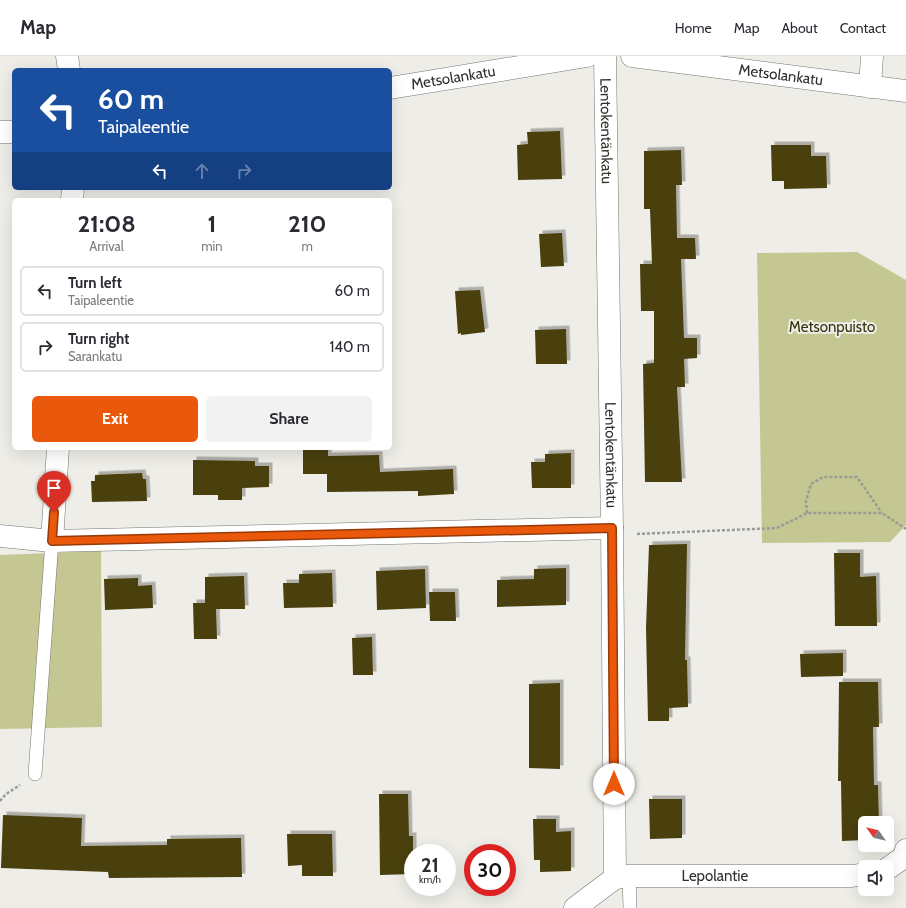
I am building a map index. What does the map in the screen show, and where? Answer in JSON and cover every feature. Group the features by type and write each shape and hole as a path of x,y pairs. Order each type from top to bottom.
{"street":[{"path":"67,56 69,68"},
{"name":"Metsolankatu","path":"392,88 587,56"},
{"name":"Lentokentänkatu","path":"605,56 612,528 622,877"},
{"name":"Metsolankatu","path":"632,56 906,92"},
{"path":"870,87 872,56"},
{"path":"0,132 12,132"},
{"path":"52,541 58,450"},
{"path":"0,536 52,541 612,528"},
{"path":"894,864 904,857 906,850"},
{"name":"Lepolantie","path":"622,877 858,875"},
{"path":"575,908 622,877"}],"lane":[{"path":"35,774 52,541"},
{"path":"622,877 630,908"}],"path":[{"path":"807,513 806,500 811,484 823,477 857,477 882,513 906,529"},
{"path":"612,528 626,535 778,528 807,513 882,513"},
{"path":"0,801 6,794 35,774"}],"green space":[{"name":"Metsonpuisto","path":"857,252 906,280 906,525 890,542 762,543 757,253"},
{"path":"101,551 102,727 0,729 0,555"}],"building":[{"path":"560,131 562,179 518,180 517,145 528,144 527,132"},
{"path":"771,145 811,145 811,156 826,156 827,188 784,189 784,181 772,181"},
{"path":"681,150 682,185 676,185 677,238 695,238 696,259 681,259 684,338 697,338 697,358 684,359 685,387 677,387 682,482 645,482 643,364 654,363 654,311 641,311 640,264 652,264 650,209 644,209 644,151"},
{"path":"562,233 564,266 541,267 539,234"},
{"path":"480,290 485,332 461,335 461,333 458,334 455,291"},
{"path":"566,329 567,364 536,364 535,330"},
{"path":"303,450 328,450 328,456 379,455 380,472 453,469 454,494 418,496 418,491 327,492 327,474 303,474"},
{"path":"571,453 571,488 532,488 531,462 545,462 545,454"},
{"path":"193,460 255,461 255,466 269,466 269,487 242,488 242,500 218,500 218,495 193,495"},
{"path":"142,473 143,479 146,479 147,501 92,502 91,481 95,481 95,475"},
{"path":"687,544 685,660 687,660 688,707 669,708 669,721 648,721 646,628 649,545"},
{"path":"834,553 860,553 860,577 876,576 877,626 835,626"},
{"path":"566,568 566,605 497,607 497,580 534,579 534,569"},
{"path":"425,569 426,608 377,610 376,571"},
{"path":"332,573 333,607 284,608 283,583 299,583 299,574"},
{"path":"244,576 245,609 216,609 217,639 194,639 193,603 205,603 205,577"},
{"path":"138,578 138,586 152,585 153,608 105,610 104,579"},
{"path":"429,592 455,592 456,621 430,621"},
{"path":"372,637 373,675 353,675 352,638"},
{"path":"843,653 843,676 801,677 800,654"},
{"path":"839,682 878,682 879,727 873,727 874,785 878,785 879,816 858,816 858,840 842,841 841,781 838,781"},
{"path":"560,683 560,769 529,768 529,684"},
{"path":"379,794 408,794 409,836 413,836 413,844 404,844 404,874 380,875"},
{"path":"649,799 682,799 682,838 650,839"},
{"path":"3,815 82,818 81,846 167,845 167,839 241,838 242,877 109,878 108,872 1,868"},
{"path":"533,819 556,819 556,832 571,831 571,871 540,872 540,860 534,860"},
{"path":"287,834 332,834 333,876 302,876 302,865 288,866"}],"route":[{"path":"54,512 52,541 612,528 614,784"}]}
